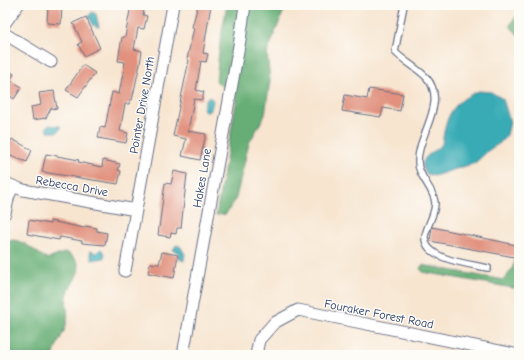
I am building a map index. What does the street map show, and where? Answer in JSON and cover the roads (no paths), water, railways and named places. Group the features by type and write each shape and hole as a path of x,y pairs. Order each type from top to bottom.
{"street":[{"path":"5,23 18,5"},
{"name":"Pointer Drive North","path":"125,271 174,5"},
{"name":"Hakes Lane","path":"183,355 245,5"},
{"path":"5,34 50,62"},
{"path":"5,213 9,195 9,185"},
{"name":"Rebecca Drive","path":"9,185 136,210"},
{"name":"Fouraker Forest Road","path":"256,355 259,340 274,323 298,310 519,355"}],"lane":[{"path":"404,5 395,52 426,78 433,89 434,104 418,157 421,174 434,196 435,205 425,234 426,241 431,250 442,257 488,268"}],"water":[{"path":"92,12 96,14 99,27 93,25 89,16"},
{"path":"479,91 491,92 503,99 510,122 507,135 500,143 489,150 475,163 434,176 427,174 423,164 424,160 442,144 448,118 456,105 470,95"},
{"path":"209,96 213,100 211,110 208,112 203,109 206,99"},
{"path":"48,125 60,126 61,128 58,132 48,132 46,128"},
{"path":"176,245 180,246 185,254 184,261 179,259 179,253 173,250"},
{"path":"101,249 105,253 104,258 92,260 90,251 96,253"}]}
